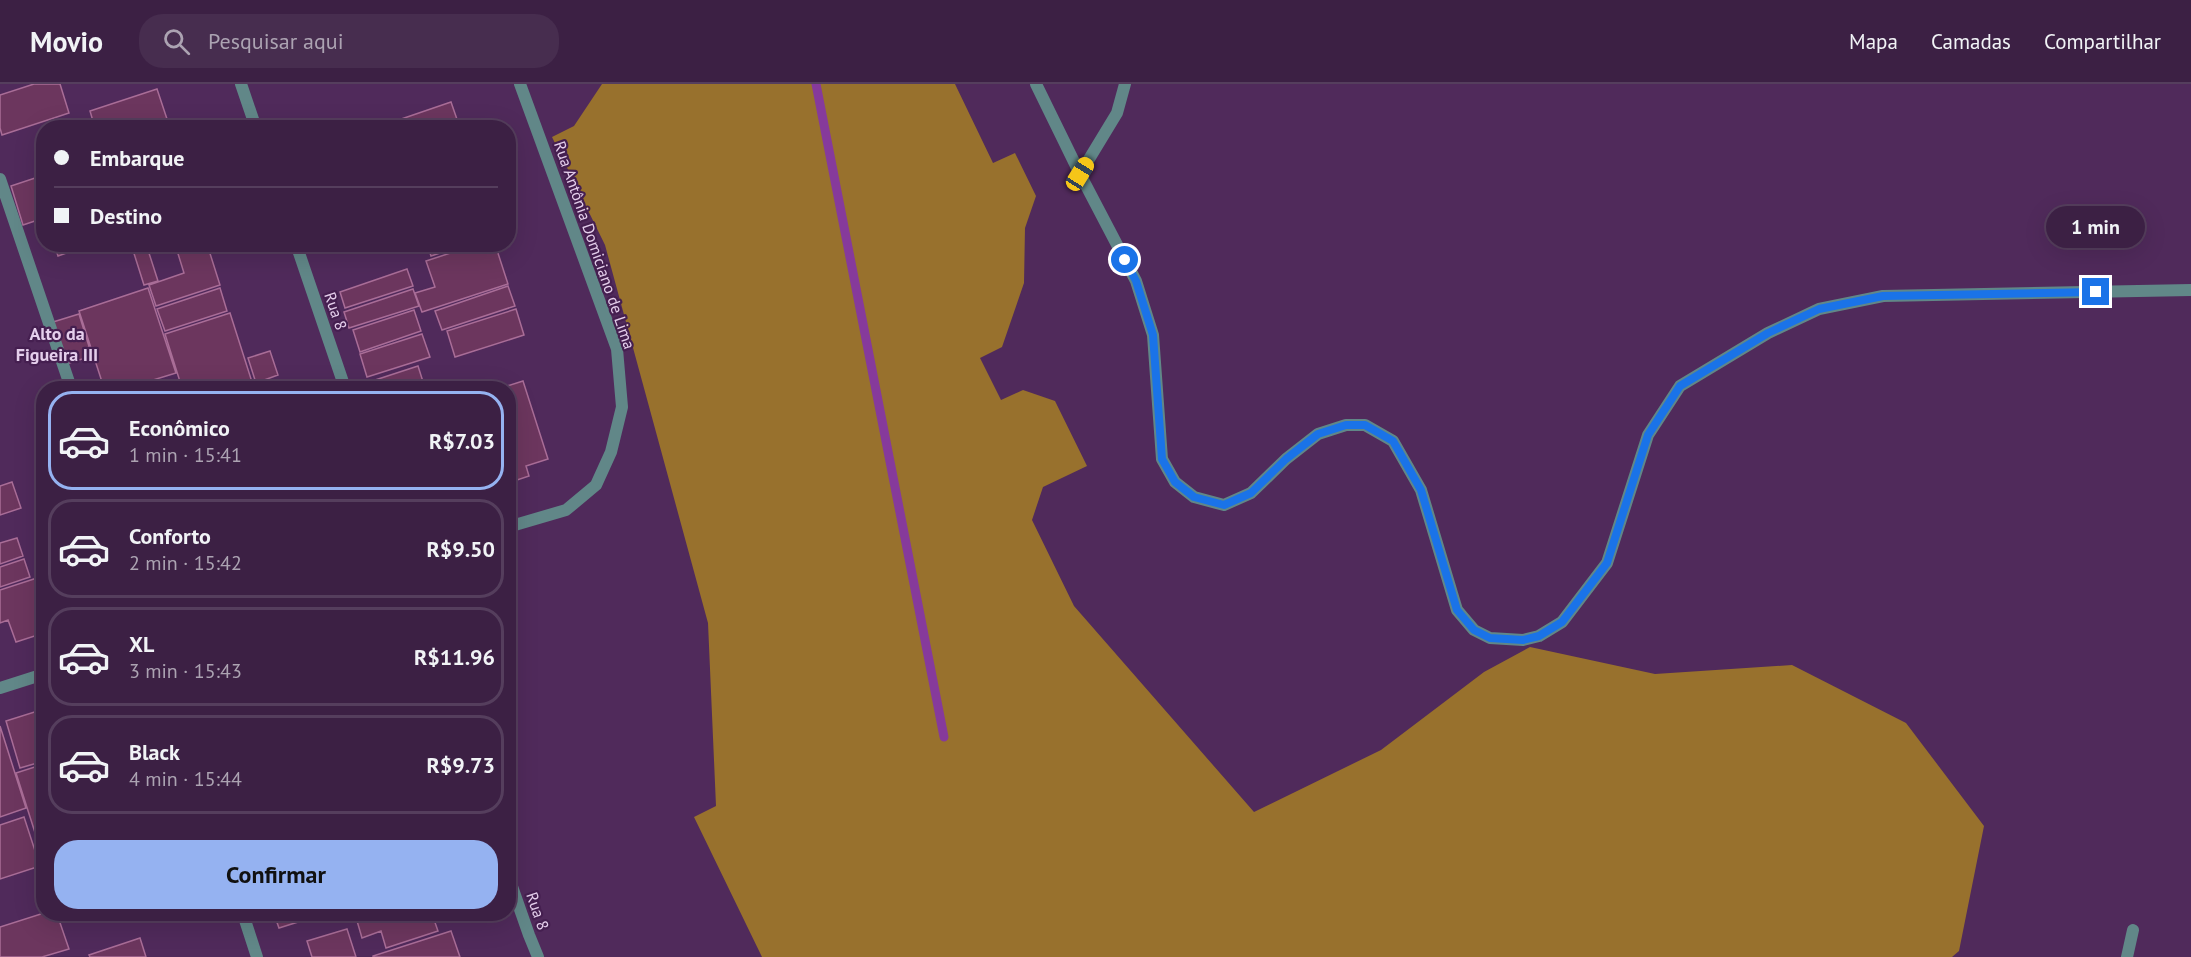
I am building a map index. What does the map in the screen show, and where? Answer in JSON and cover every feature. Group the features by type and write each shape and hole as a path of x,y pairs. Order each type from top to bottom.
{"street":[{"path":"241,84 253,120"},
{"name":"Rua Antônia Domiciano de Lima","path":"516,525 566,510 596,485 611,452 622,406 617,349 520,84"},
{"path":"1036,84 1136,281 1153,335 1162,459 1175,482 1194,497 1224,505 1251,493 1286,459 1318,434 1346,425 1365,425 1393,441 1421,490 1457,610 1474,630 1490,638 1523,640 1539,636 1562,622 1607,563 1648,435 1680,386 1768,333 1819,309 1883,296 2191,290"},
{"path":"1080,174 1117,113 1125,84"},
{"path":"0,179 69,381"},
{"name":"Rua 8","path":"299,252 343,381"},
{"path":"0,688 36,677"},
{"name":"Rua 8","path":"516,897 538,957"},
{"path":"245,921 257,957"},
{"path":"2127,957 2133,930"}],"shaded area":[{"path":"602,84 955,84 993,163 1015,153 1036,196 1025,228 1024,283 1002,347 980,358 1001,400 1023,390 1055,401 1087,466 1043,487 1032,520 1074,606 1254,812 1381,750 1484,672 1530,647 1655,674 1792,665 1906,723 1984,826 1959,951 1952,957 762,957 694,817 716,806 708,623 605,245 552,137 574,126"}],"building":[{"path":"34,84 60,84 69,113 48,120 36,120 36,124 2,135 0,95"},
{"path":"157,89 167,120 93,120 90,111"},
{"path":"451,102 457,120 398,120"},
{"path":"36,178 36,221 23,225 11,186"},
{"path":"57,252 69,252 58,256"},
{"path":"134,252 149,252 158,281 144,285"},
{"path":"177,252 210,252 220,285 156,306 149,285 184,273"},
{"path":"430,252 443,252 431,256"},
{"path":"454,252 498,252 508,284 422,312 415,293 435,287 426,261"},
{"path":"407,269 413,286 345,308 340,292"},
{"path":"508,286 515,306 442,330 435,311"},
{"path":"148,288 176,373 150,381 102,381 79,311"},
{"path":"220,288 227,311 165,331 157,309"},
{"path":"413,289 419,306 349,328 344,312"},
{"path":"516,309 524,335 455,357 447,331"},
{"path":"414,310 421,331 360,352 353,330"},
{"path":"230,313 252,381 180,381 165,334"},
{"path":"79,314 92,356 66,364 53,322"},
{"path":"422,334 430,357 367,377 360,354"},
{"path":"270,351 278,375 255,381 248,358"},
{"path":"418,366 423,381 372,381"},
{"path":"523,381 548,459 526,466 529,476 516,480 516,383"},
{"path":"12,482 21,508 0,515 0,486"},
{"path":"17,538 23,556 0,564 0,543"},
{"path":"24,559 30,577 0,587 0,567"},
{"path":"36,578 36,636 16,642 8,620 0,623 0,590"},
{"path":"36,712 36,763 20,768 6,721"},
{"path":"0,726 26,808 0,817"},
{"path":"36,767 36,836 16,773"},
{"path":"24,817 36,854 36,867 0,879 0,825"},
{"path":"36,916 36,921 59,921 69,949 42,957 0,957 0,927"},
{"path":"276,921 301,921 279,928"},
{"path":"357,921 434,921 438,931 386,948 381,931 362,938"},
{"path":"347,929 356,957 312,957 307,941"},
{"path":"451,931 460,957 373,957 373,956"},
{"path":"140,938 146,957 90,957 89,955"}],"waterway":[{"path":"816,84 944,737"}],"district":[{"name":"Alto da Figueira III","path":"57,343"}],"route":[{"path":"1125,260 1136,281 1153,335 1162,459 1175,482 1194,497 1224,505 1251,493 1286,459 1318,434 1346,425 1365,425 1393,441 1421,490 1457,610 1474,630 1490,638 1523,640 1539,636 1562,622 1607,563 1648,435 1680,386 1768,333 1819,309 1883,296 2096,292"}]}
